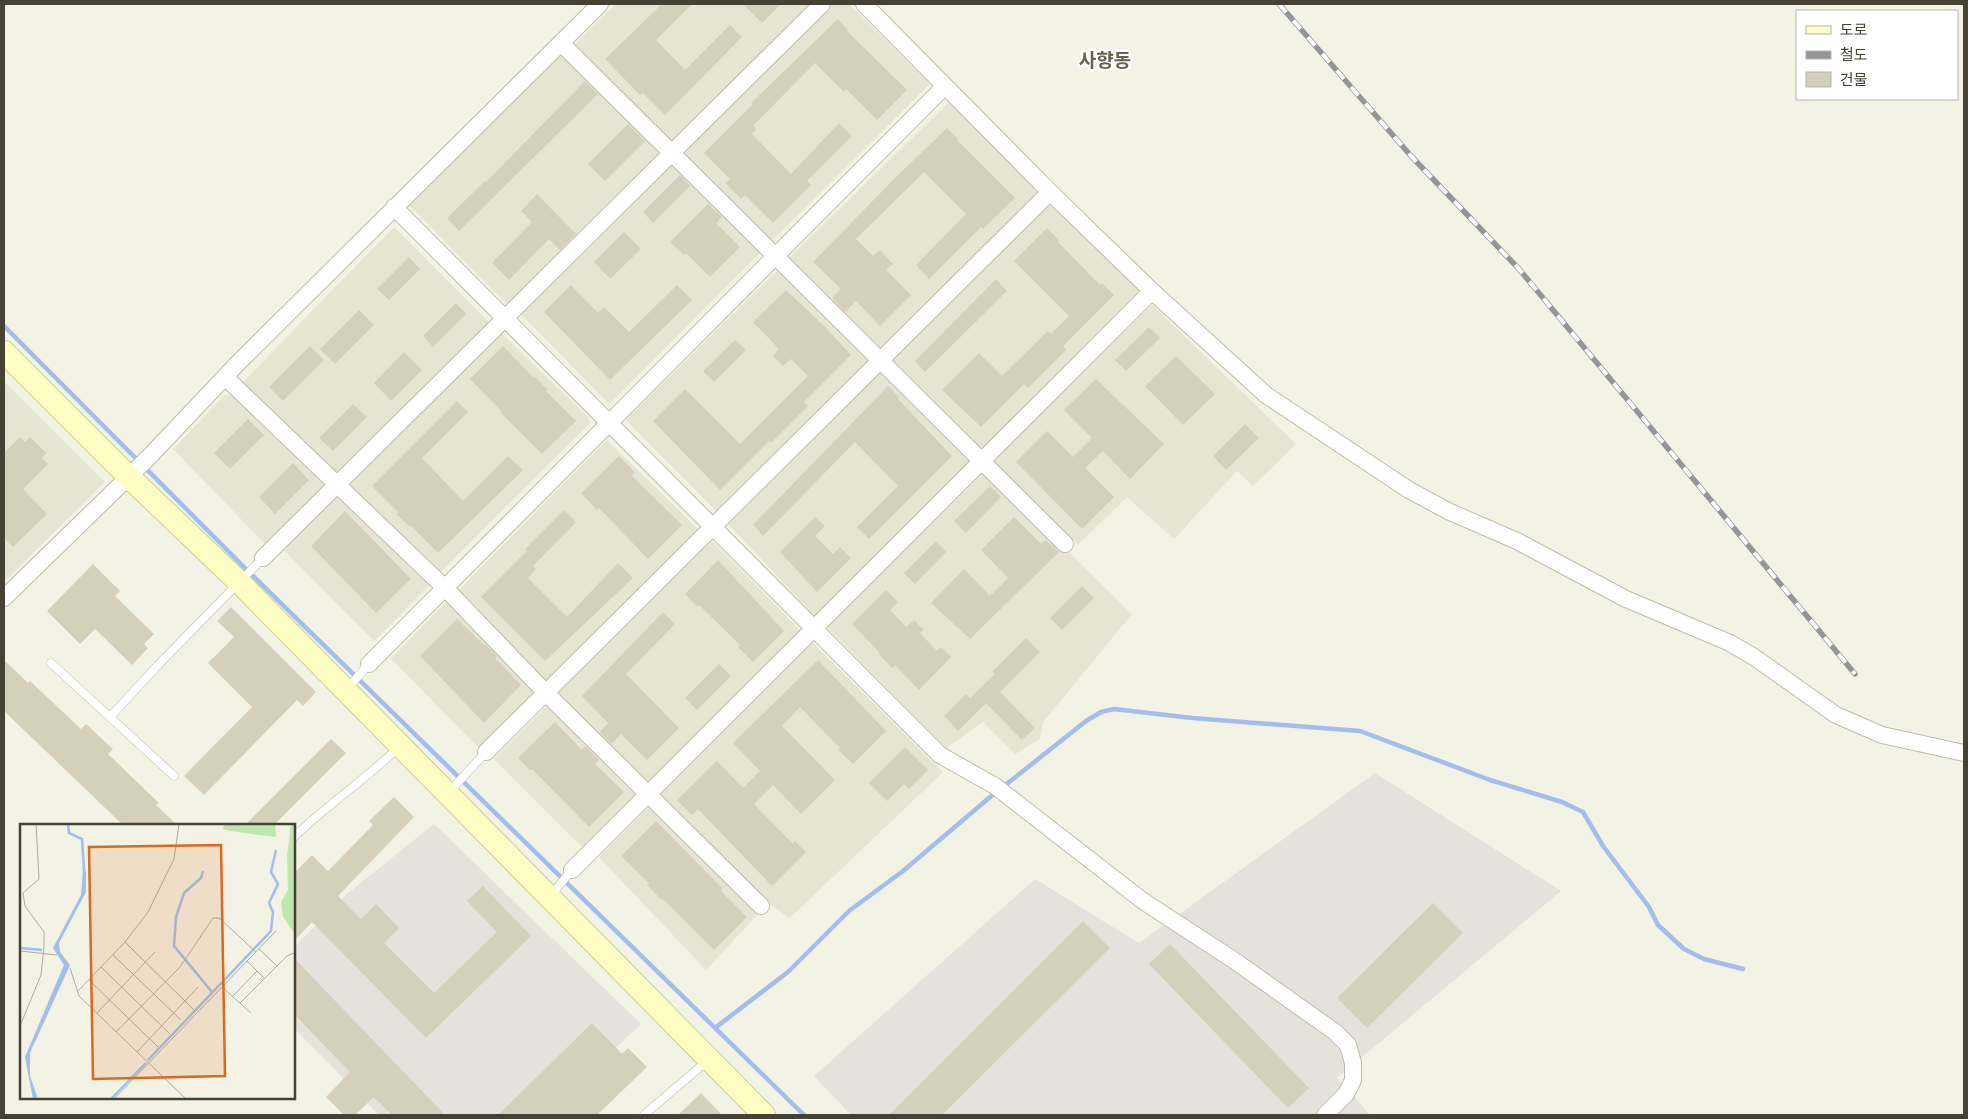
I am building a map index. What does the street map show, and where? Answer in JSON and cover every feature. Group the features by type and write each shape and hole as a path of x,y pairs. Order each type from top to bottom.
{"street":[{"path":"4,598 139,466 394,207 600,4"},
{"path":"260,562 822,4"},
{"path":"864,4 1050,192 1152,291 1266,395 1409,490 1450,512 1517,541 1626,599 1730,643 1754,657 1836,715 1882,734 1964,754"},
{"path":"562,43 1065,544"},
{"path":"367,667 945,86"},
{"path":"486,752 1050,192"},
{"path":"394,207 940,755 1000,790 1143,900 1335,1032 1348,1045 1354,1063 1353,1080 1346,1094 1325,1115"},
{"path":"570,873 1152,291"},
{"path":"4,352 139,466 244,580 350,686 400,745 452,788 761,1114"},
{"path":"225,377 445,588 546,693 761,906"}],"lane":[{"path":"111,716 158,665 260,562"},
{"path":"51,663 111,716 174,776"},
{"path":"350,686 367,667"},
{"path":"295,836 320,812 385,760 400,745"},
{"path":"452,788 486,752"},
{"path":"552,894 570,873"},
{"path":"644,1115 708,1059"}],"shaded area":[{"path":"616,4 812,4 672,144 573,46"},
{"path":"833,4 849,4 930,84 770,243 679,152"},
{"path":"562,52 663,151 509,306 408,204"},
{"path":"949,102 1039,193 881,351 788,259"},
{"path":"672,160 761,252 609,404 521,314"},
{"path":"1052,202 1142,291 980,452 891,360"},
{"path":"394,227 490,323 337,477 241,384"},
{"path":"777,271 870,361 718,513 626,420"},
{"path":"1152,305 1296,444 1253,486 1237,471 1174,539 1127,497 1078,545 992,461"},
{"path":"499,331 588,417 590,423 438,575 348,487"},
{"path":"881,371 970,463 815,616 728,524"},
{"path":"4,381 105,482 4,582"},
{"path":"225,395 238,397 324,479 325,486 266,545 173,449"},
{"path":"607,440 699,530 546,684 456,593"},
{"path":"984,473 1045,529 1132,614 1043,722 1040,739 1015,754 983,722 946,748 826,626"},
{"path":"341,493 430,584 374,641 284,550"},
{"path":"712,541 802,632 646,786 555,696"},
{"path":"447,601 538,692 480,749 391,659"},
{"path":"811,641 943,772 790,918 770,905 658,795"},
{"path":"549,704 639,793 586,851 494,759"},
{"path":"1375,773 1561,891 1337,1078 1370,1115 851,1115 814,1076 1035,879 1139,943"},
{"path":"652,804 759,913 706,970 599,857"},
{"path":"434,824 641,1024 544,1115 379,1115 295,1029 295,946 347,894"}],"building":[{"path":"662,4 692,4 656,40 685,70 730,25 742,37 665,115 643,93 640,95 605,59"},
{"path":"743,4 781,4 762,23"},
{"path":"838,19 847,31 907,90 877,120 846,89 844,92 815,63 753,126 756,129 752,134 791,174 839,123 852,136 807,181 811,185 773,223 745,195 741,199 725,183 730,179 704,153 752,105 751,103"},
{"path":"585,81 598,94 459,231 447,218 486,182"},
{"path":"628,124 645,141 605,181 588,164"},
{"path":"947,128 1015,198 983,229 981,227 929,279 916,265 966,214 924,172 856,239 873,256 880,250 893,264 886,270 911,295 880,326 856,301 845,312 832,298 841,289 813,262"},
{"path":"680,175 690,186 653,223 643,212"},
{"path":"537,194 576,234 560,250 549,239 509,280 492,263 532,222 521,211"},
{"path":"708,204 722,217 716,223 740,247 710,277 686,253 684,255 670,242"},
{"path":"1047,228 1100,285 1102,283 1114,295 1063,346 1066,350 1028,388 1024,384 981,427 942,390 979,353 1002,376 1048,331 1051,334 1069,316 1014,261"},
{"path":"624,232 641,249 610,279 594,262"},
{"path":"409,257 420,269 389,300 377,289"},
{"path":"996,279 1007,291 925,372 915,361"},
{"path":"571,285 598,313 604,307 629,332 677,285 692,300 610,380 544,312"},
{"path":"786,290 851,355 804,402 808,406 771,443 769,441 720,490 653,421 685,389 740,444 808,376 791,359 783,366 773,356 779,349 753,322"},
{"path":"456,303 466,314 433,347 423,336"},
{"path":"359,310 374,325 335,364 320,349"},
{"path":"1149,327 1160,338 1126,371 1115,360"},
{"path":"735,340 746,350 714,382 703,371"},
{"path":"310,346 324,360 283,401 269,387"},
{"path":"503,346 548,390 546,391 576,421 542,454 470,379"},
{"path":"404,352 422,370 391,401 374,383"},
{"path":"1176,356 1215,394 1183,425 1145,386"},
{"path":"1096,379 1164,444 1130,479 1103,451 1085,468 1114,497 1082,529 1016,462 1047,431 1073,457 1092,438 1064,410"},
{"path":"888,386 952,456 869,539 857,527 898,486 855,442 763,536 753,525"},
{"path":"457,401 468,412 422,458 463,501 508,456 523,470 438,553 396,514 398,512 372,486"},
{"path":"353,404 367,417 333,451 319,438"},
{"path":"248,419 264,435 230,469 214,453"},
{"path":"1245,424 1259,438 1226,470 1213,456"},
{"path":"20,437 25,442 30,437 46,453 42,458 48,464 23,489 47,514 13,547 4,538 4,453"},
{"path":"619,456 635,472 632,476 682,525 648,559 599,508 597,510 581,493"},
{"path":"293,463 309,480 275,514 259,497"},
{"path":"990,486 1001,497 966,533 954,521"},
{"path":"564,510 576,522 533,566 536,569 528,578 567,617 618,563 633,578 545,661 481,597 527,551 525,549"},
{"path":"345,511 411,579 376,613 311,546"},
{"path":"815,517 825,526 815,536 833,554 840,547 851,558 817,592 780,552"},
{"path":"1014,517 1041,544 1046,540 1059,552 970,639 931,603 964,569 990,596 1008,578 981,550"},
{"path":"936,541 946,552 915,584 904,573"},
{"path":"718,560 784,631 753,662 738,647 740,645 685,594"},
{"path":"93,564 120,591 115,596 154,634 144,644 148,648 132,665 95,629 80,644 47,611"},
{"path":"1082,586 1094,598 1062,630 1050,618"},
{"path":"886,590 898,602 890,610 906,627 914,620 924,630 920,633 937,651 941,647 951,657 919,690 895,665 892,668 852,624"},
{"path":"231,607 316,692 303,706 297,700 204,795 184,776 252,707 208,663 234,637 217,621"},
{"path":"663,612 675,624 626,674 679,728 647,760 621,734 611,744 600,732 608,723 582,696"},
{"path":"457,619 497,656 495,658 521,685 484,723 420,656"},
{"path":"1026,638 1040,652 1000,692 1035,728 1022,740 986,703 958,731 944,716 966,694 970,698 995,674 993,671"},
{"path":"4,660 28,683 30,681 81,729 86,724 113,749 108,754 159,803 156,805 176,824 122,824 4,711"},
{"path":"818,660 886,731 853,764 800,707 782,726 835,780 801,814 773,785 754,804 793,844 795,841 806,852 772,886 698,809 692,815 677,800 717,761 743,788 760,771 733,743"},
{"path":"719,664 731,676 697,710 685,698"},
{"path":"555,722 582,750 585,746 599,760 595,764 624,792 589,827 532,769 530,770 518,758"},
{"path":"331,739 346,753 275,824 246,824"},
{"path":"905,747 928,770 909,789 904,784 887,801 869,783"},
{"path":"394,797 414,817 338,896 361,919 376,904 399,928 384,943 434,993 497,932 467,901 483,886 531,936 426,1038 312,922 295,940 295,872 312,855 328,871 373,825 369,821"},
{"path":"656,821 723,889 721,891 747,917 714,950 647,885 649,883 621,856"},
{"path":"1433,903 1463,933 1367,1028 1337,998"},
{"path":"1083,921 1110,948 942,1115 889,1115"},
{"path":"1170,944 1309,1088 1288,1108 1149,964"},
{"path":"295,959 445,1115 392,1115 374,1097 355,1115 344,1115 326,1097 350,1072 295,1015"},
{"path":"592,1023 622,1054 628,1048 647,1067 597,1115 498,1115"},
{"path":"701,1093 722,1115 678,1115"}],"waterway":[{"path":"4,326 246,569 804,1115"},
{"path":"1003,787 1086,721 1101,712 1114,709 1192,718 1360,731 1490,780 1562,802 1583,812 1603,846 1649,907 1658,925 1684,949 1704,959 1743,969"},
{"path":"715,1028 788,972 849,911 903,871 996,792"}],"railway":[{"path":"1279,4 1411,156 1519,269 1855,674"}],"district":[{"name":"사향동","path":"1105,60"}]}
